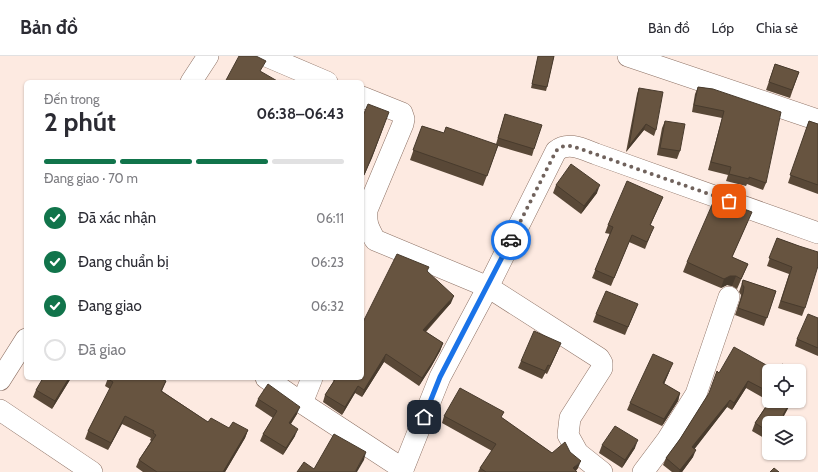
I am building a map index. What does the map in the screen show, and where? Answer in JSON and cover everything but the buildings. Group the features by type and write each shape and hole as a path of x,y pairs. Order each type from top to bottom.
{"street":[{"path":"192,80 208,56"},
{"path":"266,56 322,80"},
{"path":"628,56 818,120"},
{"path":"364,98 402,113 404,119 367,210 365,236 488,287 599,358 602,363 602,368 570,418 568,435 578,453 602,472"},
{"path":"269,380 402,471 440,377 488,287 556,151 564,146 572,146 596,154 818,233"},
{"path":"644,472 667,440 696,394 729,297"},
{"path":"0,380 24,342"},
{"path":"302,403 311,380"},
{"path":"0,410 92,472"}],"way so far":[{"path":"511,240 556,151 564,146 572,146 596,154 729,201"}],"route":[{"path":"424,417 440,377 488,287 511,240"}]}
